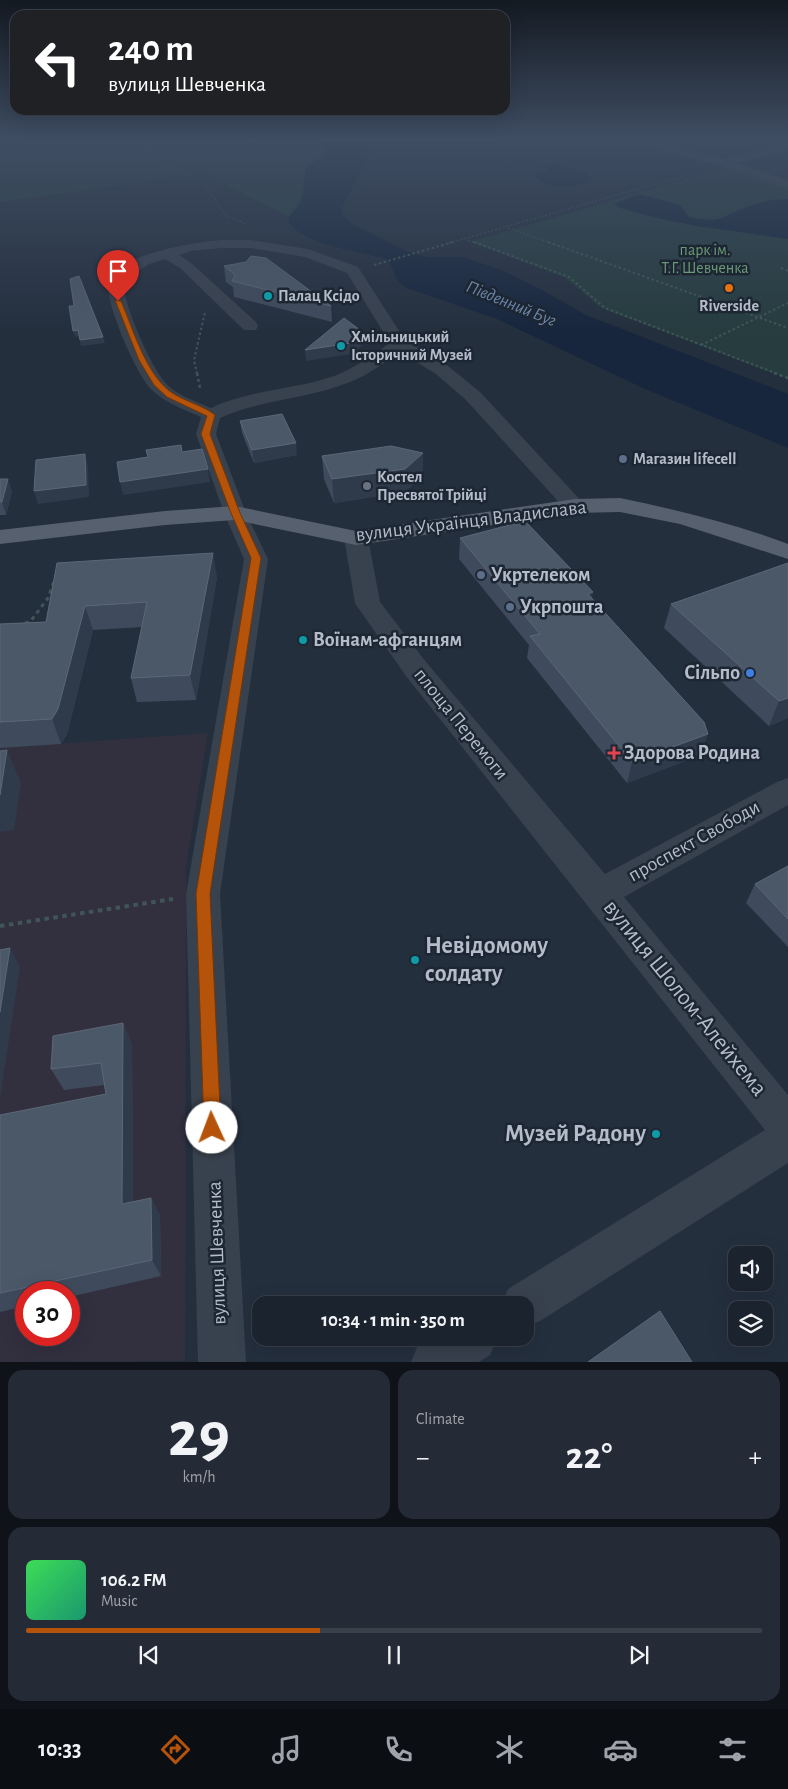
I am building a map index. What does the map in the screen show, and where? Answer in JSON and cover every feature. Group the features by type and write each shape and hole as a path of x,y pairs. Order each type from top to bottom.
{"main road":[{"name":"вулиця Українця Владислава","path":"0,537 165,518 235,513 356,538 575,506 620,506 684,518 754,539 788,552"}],"street":[{"path":"238,235 273,240 353,270 400,344 442,370 473,396 575,506"},
{"path":"308,253 251,244 190,247 144,261 128,270 117,280 114,290 121,312 156,384 170,396 211,415 226,407 246,401 335,382 362,371 400,344"},
{"path":"117,280 113,270 122,254"},
{"path":"166,254 185,265 250,326"},
{"name":"вулиця Шевченка","path":"211,415 206,434 235,513 256,558 203,894 222,1362"},
{"name":"площа Перемоги","path":"356,538 368,603 416,669 600,892"},
{"name":"проспект Свободи","path":"600,892 788,790"},
{"name":"вулиця Шолом-Алейхема","path":"600,892 788,1127"},
{"path":"534,1299 788,1139"},
{"path":"435,1362 460,1346"}],"path":[{"path":"218,204 226,216 249,225"},
{"path":"372,266 468,240 589,204"},
{"path":"508,228 788,328"},
{"path":"468,240 569,277 605,308 788,378"},
{"path":"781,268 788,271"},
{"path":"201,391 194,360 204,312 223,301"},
{"path":"701,345 788,303"},
{"path":"23,624 30,622 48,598 56,575"},
{"path":"0,926 203,894"}],"shaded area":[{"path":"208,733 186,866 185,1361 0,1362 0,748"}],"green space":[{"path":"263,204 299,204 289,217"},
{"name":"парк ім. Т.Г. Шевченка","path":"602,204 788,204 788,379 601,308 564,277 470,242"}],"water":[{"name":"Південний Буг","path":"300,204 344,204 342,214 347,221 408,252 428,257 463,257 504,271 586,315 788,394 788,448 643,388 497,319 407,288 396,278 392,266 386,259 334,247 297,231 289,223 289,217"},
{"path":"615,204 675,204 680,205 689,217 710,220 723,217 756,204 788,204 788,239 697,226 652,217 617,207"}],"building":[{"path":"251,256 266,258 331,306 232,281 235,275 224,266 246,262"},
{"path":"79,276 103,337 80,340 78,330 73,331 69,306 74,306 70,279"},
{"path":"344,318 364,333 351,343 305,350"},
{"path":"282,414 296,443 252,450 240,421"},
{"path":"181,445 182,452 202,449 208,469 120,482 117,462 148,457 146,450"},
{"path":"391,446 423,453 405,469 332,479 322,456"},
{"path":"85,454 86,485 34,491 36,460"},
{"path":"0,479 8,479 2,502 0,502"},
{"path":"525,521 593,592 588,594 704,722 708,734 632,762 530,636 540,634 460,538"},
{"path":"213,553 190,675 131,678 147,602 85,606 58,709 52,719 0,722 0,624 46,622 57,563"},
{"name":"Сільпо","path":"788,563 788,698 779,701 671,604"},
{"path":"7,750 0,795 0,751"},
{"path":"788,866 788,919 755,884"},
{"path":"10,948 0,1012 0,950"},
{"path":"123,1023 122,1204 151,1198 152,1260 55,1281 15,1281 15,1290 0,1293 0,1115 106,1094 101,1063 51,1069 53,1036"},
{"path":"660,1311 692,1362 588,1362"}],"place":[{"name":"Riverside","path":"729,288"},
{"name":"Палац Ксідо","path":"268,296"},
{"name":"Хмільницький Історичний Музей","path":"341,346"},
{"name":"Магазин lifecell","path":"623,459"},
{"name":"Костел Пресвятої Трійці","path":"367,486"},
{"name":"Укртелеком","path":"481,575"},
{"name":"Укрпошта","path":"510,607"},
{"name":"Воїнам-афганцям","path":"303,640"},
{"name":"Сільпо","path":"750,673"},
{"name":"Здорова Родина","path":"614,753"},
{"name":"Невідомому солдату","path":"415,960"},
{"name":"Музей Радону","path":"656,1134"}],"route":[{"path":"118,301 121,312 156,384 170,396 211,415 206,434 235,513 256,558 203,894 212,1128"}]}
